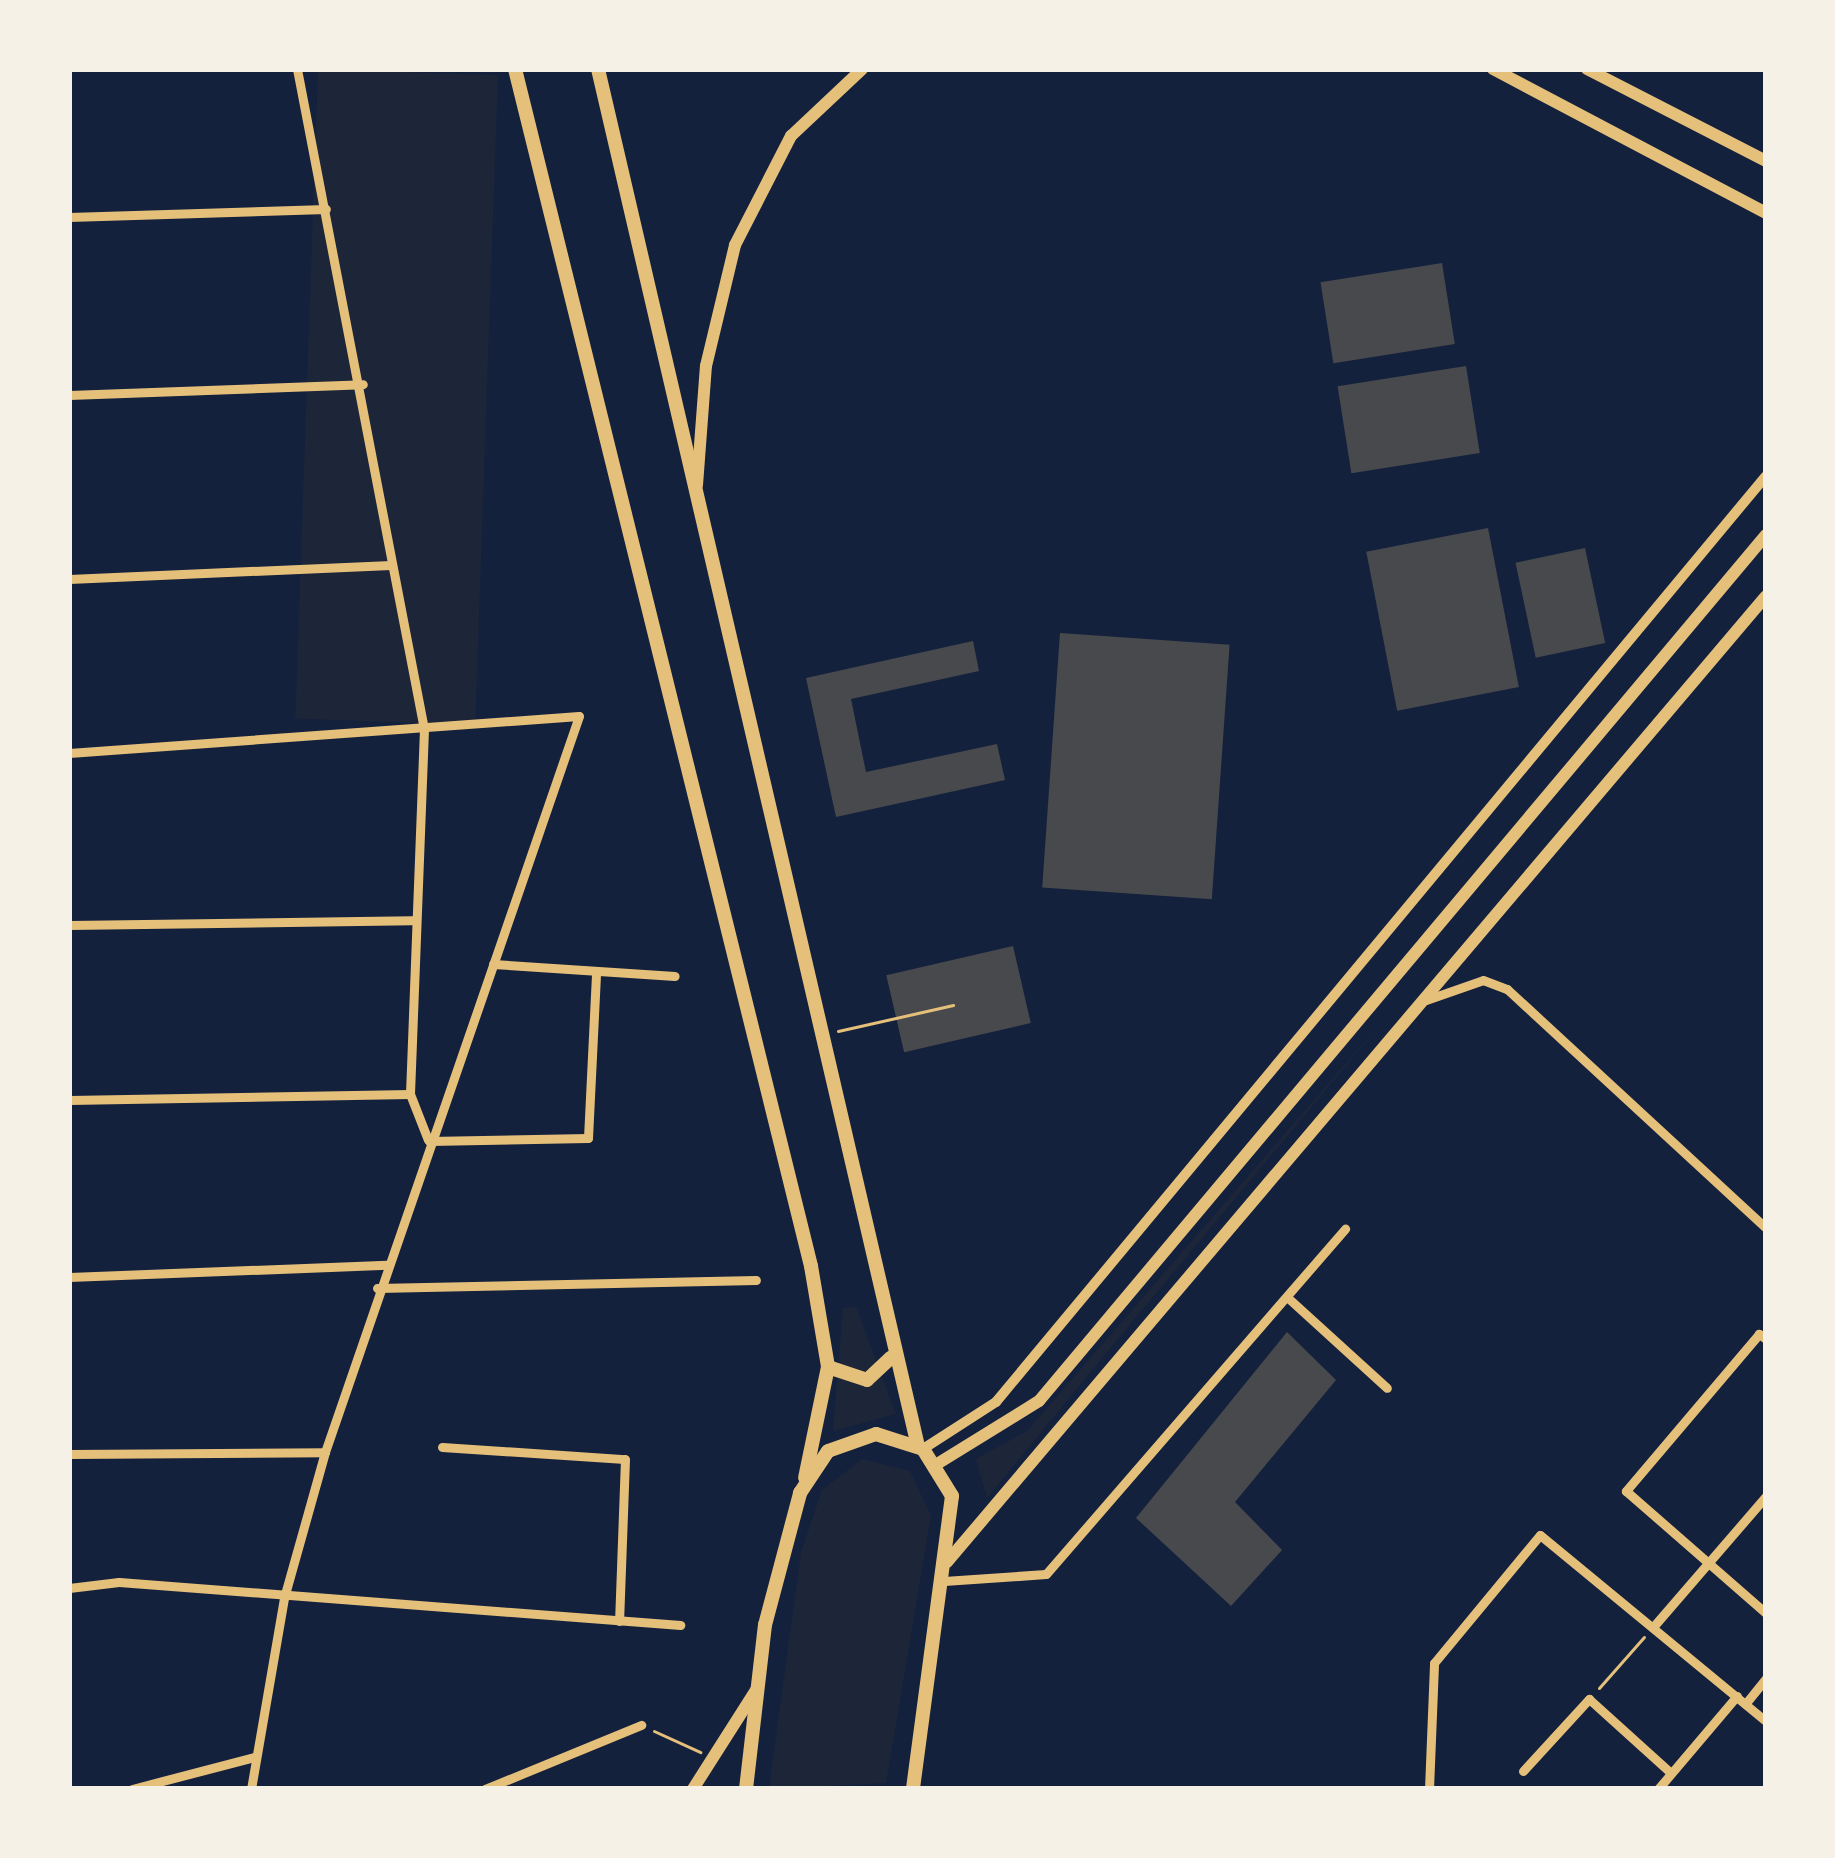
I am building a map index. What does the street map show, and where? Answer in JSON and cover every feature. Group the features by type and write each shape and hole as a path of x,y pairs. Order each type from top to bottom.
{"main road":[{"path":"515,69 702,800 828,1367 755,1690 746,1789"},
{"path":"598,69 891,1358 921,1448 937,1464 953,1513 913,1789"},
{"path":"696,492 706,366 736,245 791,136 862,69"},
{"path":"1493,69 1766,212"},
{"path":"1587,69 1766,161"},
{"path":"937,1464 1040,1401 1766,535"},
{"path":"947,1562 1766,596"},
{"path":"828,1367 867,1380 891,1358"},
{"path":"806,1478 859,1436 921,1448"},
{"path":"693,1789 755,1690"}],"street":[{"path":"297,69 363,384 391,566 424,729 412,920 410,1094 429,1142"},
{"path":"69,217 326,209"},
{"path":"69,395 363,384"},
{"path":"921,1448 996,1402 1766,476"},
{"path":"69,579 391,566"},
{"path":"69,752 579,716 377,1288 325,1452 284,1598 251,1789"},
{"path":"69,925 412,920"},
{"path":"494,964 675,976"},
{"path":"429,1142 588,1138 596,972"},
{"path":"1415,1005 1483,980 1507,989 1766,1228"},
{"path":"69,1100 410,1094"},
{"path":"944,1580 1046,1574 1345,1228"},
{"path":"69,1276 387,1265"},
{"path":"377,1288 756,1280"},
{"path":"1287,1297 1387,1388"},
{"path":"1766,1339 1759,1334 1626,1491 1766,1613"},
{"path":"442,1448 625,1459 619,1621"},
{"path":"69,1454 325,1452"},
{"path":"1653,1627 1766,1496"},
{"path":"1430,1789 1434,1664 1540,1534 1766,1721"},
{"path":"69,1588 680,1625"},
{"path":"1658,1789 1766,1678"},
{"path":"1523,1771 1589,1699 1672,1773"},
{"path":"485,1789 641,1725"},
{"path":"132,1789 254,1757"}],"path":[{"path":"819,1036 953,1005"},
{"path":"1589,1699 1653,1627"},
{"path":"641,1725 713,1758"}],"shaded area":[{"path":"318,69 498,75 475,725 295,719"},
{"path":"1395,1007 987,1498 976,1459 1027,1431"},
{"path":"856,1307 896,1414 833,1431 843,1308"},
{"path":"862,1459 910,1471 931,1516 886,1783 769,1789 801,1552 822,1490"}],"building":[{"path":"1442,263 1455,344 1333,363 1321,282"},
{"path":"1466,366 1480,453 1351,473 1338,386"},
{"path":"1488,528 1519,687 1397,711 1366,552"},
{"path":"1585,548 1605,643 1536,658 1516,563"},
{"path":"1060,633 1230,645 1212,899 1042,887"},
{"path":"973,641 979,671 851,699 866,772 997,744 1005,780 836,817 806,678"},
{"path":"1013,946 1031,1023 904,1052 886,975"},
{"path":"1287,1332 1336,1380 1235,1502 1282,1550 1231,1606 1136,1518"}]}
